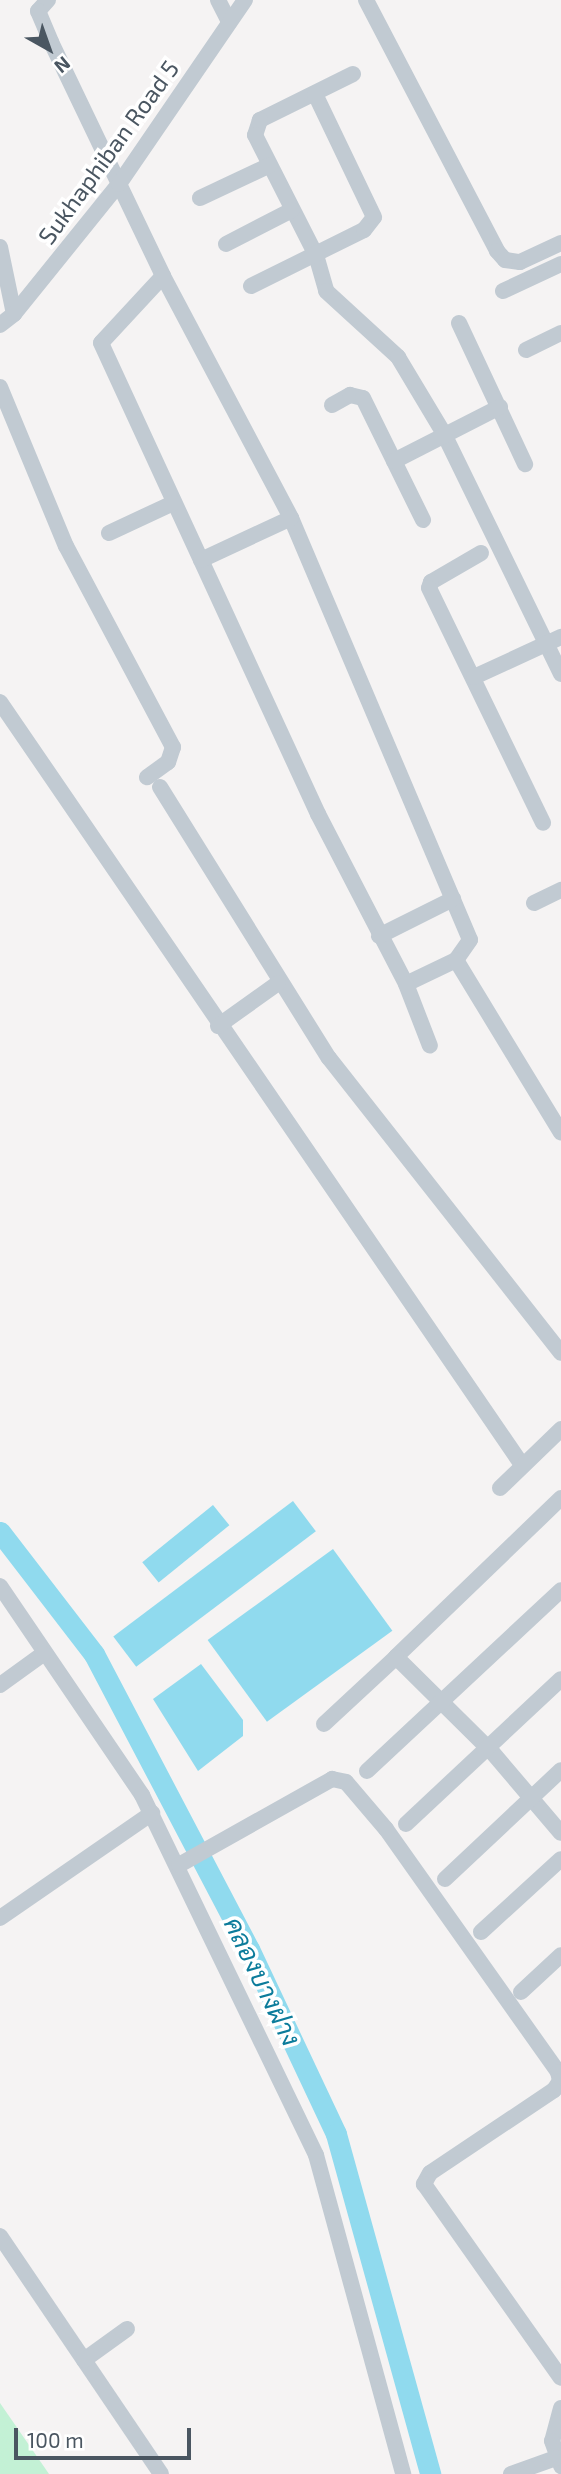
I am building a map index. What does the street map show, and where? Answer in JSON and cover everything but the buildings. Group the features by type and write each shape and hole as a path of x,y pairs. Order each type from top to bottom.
{"street":[{"path":"218,0 229,23"},
{"name":"Sukhaphiban Road 5","path":"0,325 14,314 119,184 245,0"},
{"path":"373,2 498,251 505,260 520,262 561,243"},
{"path":"39,4 163,276 291,518 470,940 456,960 405,984"},
{"path":"353,74 255,127 270,165 316,255 326,290 398,357 444,434 554,641 561,674"},
{"path":"251,286 363,230 374,217 315,94"},
{"path":"200,198 270,165"},
{"path":"226,244 292,210"},
{"path":"0,247 14,314"},
{"path":"503,291 561,264"},
{"path":"163,276 101,343 318,814 405,984 430,1046"},
{"path":"459,323 526,464"},
{"path":"526,350 561,333"},
{"path":"0,387 66,546 173,747 168,762 154,782 278,983 370,1112 561,1353"},
{"path":"332,405 350,396 363,398 423,520"},
{"path":"394,461 500,407"},
{"path":"109,533 173,503"},
{"path":"201,560 291,518"},
{"path":"481,553 429,586 543,823"},
{"path":"474,677 554,641"},
{"path":"0,702 218,1026 522,1465"},
{"path":"534,902 561,890"},
{"path":"379,936 453,899"},
{"path":"456,960 561,1133"},
{"path":"218,1026 278,983"},
{"path":"500,1488 561,1429"},
{"path":"324,1724 561,1499"},
{"path":"0,1586 43,1654 152,1813 316,2155 403,2474"},
{"path":"368,1772 561,1590"},
{"path":"0,1685 43,1654"},
{"path":"396,1657 488,1748 561,1833"},
{"path":"407,1824 561,1679"},
{"path":"445,1879 561,1770"},
{"path":"179,1865 332,1779 346,1782 386,1829 558,2072 560,2081 554,2090 430,2173 424,2184 561,2378"},
{"path":"0,1918 152,1813"},
{"path":"481,1932 561,1859"},
{"path":"521,1992 561,1955"},
{"path":"0,2236 160,2474"},
{"path":"84,2360 127,2329"},
{"path":"511,2474 559,2462 554,2424 561,2408"}],"green space":[{"path":"0,2403 49,2474 0,2474"}],"water":[{"path":"293,1501 316,1531 136,1667 113,1636"},
{"path":"213,1505 229,1525 159,1582 142,1562"},
{"path":"333,1549 392,1631 267,1722 208,1640"},
{"path":"201,1664 243,1720 243,1736 198,1771 153,1699"}],"waterway":[{"name":"คลองบางฝาง","path":"0,1532 94,1654 249,1949 336,2134 430,2474"}]}
